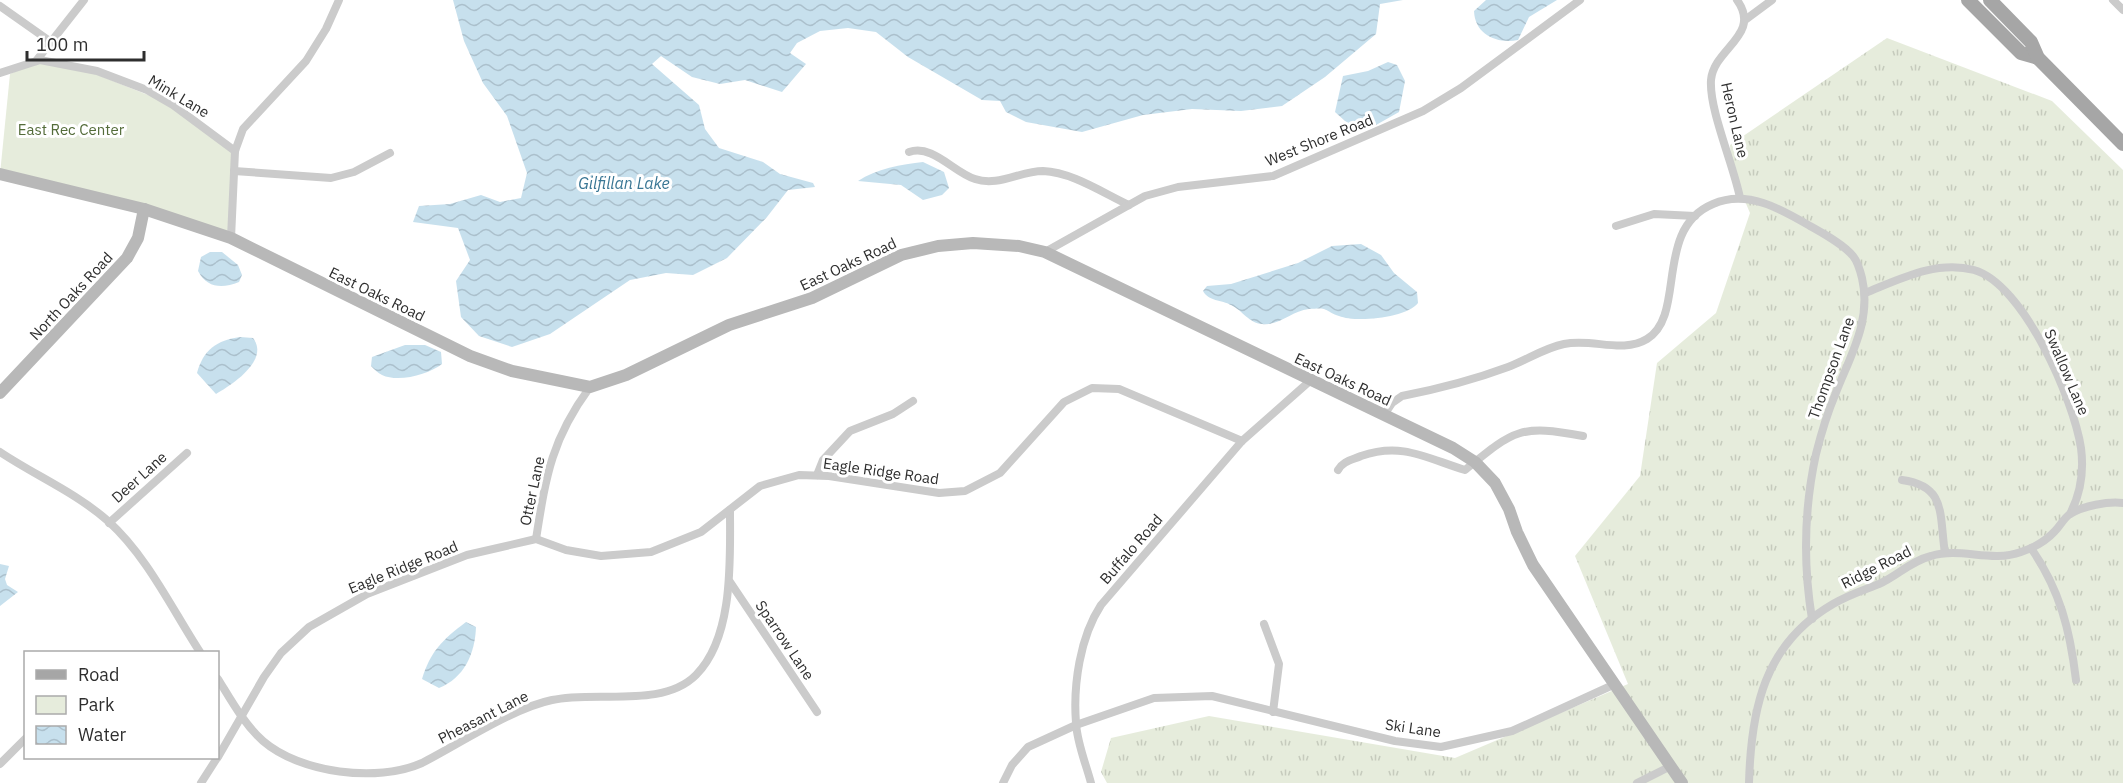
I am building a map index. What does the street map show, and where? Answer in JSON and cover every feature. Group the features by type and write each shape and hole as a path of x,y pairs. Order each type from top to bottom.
{"main road":[{"path":"1968,0 2020,53 2038,58"},
{"path":"1990,0 2031,42 2038,58 2123,144"}],"street":[{"path":"35,62 84,0"},
{"path":"231,238 235,151 240,134 249,119 294,74 317,45 339,0"},
{"name":"West Shore Road","path":"1045,252 1146,196 1178,187 1258,178 1288,171 1423,111 1461,88 1580,0"},
{"path":"1737,0 1744,20"},
{"name":"Heron Lane","path":"1740,198 1713,99 1711,80 1722,53 1741,34 1744,20 1772,0"},
{"path":"2113,0 2123,10"},
{"path":"0,6 51,42"},
{"name":"Mink Lane","path":"0,73 35,62 50,61 74,65 147,90 197,120 235,151"},
{"path":"909,152 928,152 965,175 983,181 1031,172 1053,172 1129,205"},
{"path":"234,171 331,178 354,172 390,153"},
{"name":"East Oaks Road","path":"0,174 144,209 231,238 470,356 512,371 590,387 626,375 729,326 812,298 901,255 938,246 973,243 1019,246 1045,252 1453,448 1475,462 1502,495 1533,565 1682,783"},
{"name":"Thompson Lane","path":"1695,216 1711,205 1740,198 1776,207 1846,249 1854,257 1859,268 1865,293 1863,322 1825,424 1810,482 1805,567 1812,619"},
{"name":"North Oaks Road","path":"0,393 127,258 138,238 144,209"},
{"path":"1616,226 1654,213 1695,216"},
{"path":"1384,415 1392,403 1402,396 1488,374 1549,348 1580,342 1628,347 1646,340 1663,319 1677,248 1681,236 1695,216"},
{"name":"Swallow Lane","path":"1865,293 1918,272 1949,266 1976,270 1996,282 2016,301 2051,362 2078,436 2081,477 2078,500 2070,514"},
{"name":"Buffalo Road","path":"1091,783 1076,725 1082,651 1090,622 1101,605 1242,441 1311,380"},
{"name":"Otter Lane","path":"536,538 547,469 559,439 590,387"},
{"name":"Eagle Ridge Road","path":"219,754 243,717 264,677 281,653 309,627 324,616 367,594 433,567 536,538 583,554 634,555 685,540 730,510 748,494 772,481 800,475 817,475 939,493 965,491 1000,473 1064,402 1083,390 1104,387 1119,389 1242,441"},
{"path":"817,475 823,460 850,430 893,414 913,400"},
{"path":"1338,470 1345,462 1385,449 1405,451 1465,470 1505,439 1521,432 1542,429 1583,436"},
{"path":"0,452 66,490 110,522 151,574 199,651"},
{"name":"Deer Lane","path":"110,522 187,453"},
{"path":"1902,480 1926,486 1933,491 1938,505 1945,553"},
{"name":"Ridge Road","path":"1749,783 1751,728 1760,692 1777,658 1812,619 1832,605 1882,583 1919,560 1945,553 1999,556 2031,548 2054,532 2070,514 2104,504 2123,503"},
{"name":"Pheasant Lane","path":"219,681 243,717 263,741 302,764 357,773 409,768 524,710 550,700 657,693 679,687 697,674 710,655 726,609 730,582 730,510"},
{"path":"2031,548 2061,602 2071,640 2076,680"},
{"name":"Sparrow Lane","path":"730,582 817,712"},
{"path":"1264,624 1279,664 1273,712"},
{"name":"Ski Lane","path":"1003,783 1012,765 1028,747 1076,725 1135,703 1173,695 1212,696 1395,741 1441,747 1512,731 1613,685"},
{"path":"0,764 24,740"},
{"name":"Eagle Ridge Road","path":"201,783 216,759"},
{"path":"1637,783 1671,766"}],"green space":[{"path":"1887,38 2052,101 2123,170 2123,783 1107,783 1101,772 1111,738 1209,716 1455,758 1628,684 1575,556 1640,476 1657,363 1716,313 1750,213 1732,171 1730,145"},
{"name":"East Rec Center","path":"35,62 73,65 173,105 235,151 231,238 0,174 10,74"}],"water":[{"name":"Gilfillan Lake","path":"453,0 1403,0 1380,4 1376,34 1325,77 1282,106 1241,111 1192,109 1143,115 1082,132 1026,122 1006,112 1000,101 982,100 908,57 876,32 848,28 820,31 797,43 790,53 806,64 782,92 745,80 720,84 692,77 661,56 652,64 699,105 705,129 719,148 763,162 780,174 813,183 815,187 788,190 767,217 727,258 693,275 666,273 630,280 550,334 512,347 479,336 461,317 456,281 470,260 458,228 413,222 419,206 450,204 481,195 500,202 521,198 527,173 507,116 483,83 464,41"},
{"path":"1486,0 1557,0 1529,17 1518,40 1502,41 1483,32 1475,19 1474,11"},
{"path":"1388,62 1397,65 1405,81 1399,112 1376,125 1355,130 1335,112 1343,76 1368,71"},
{"path":"923,162 944,172 949,188 942,195 923,200 901,185 858,181 889,168"},
{"path":"1361,244 1381,255 1394,273 1417,292 1418,303 1403,312 1380,318 1347,318 1315,308 1303,310 1274,323 1262,324 1253,321 1231,305 1208,297 1203,291 1207,286 1231,284 1298,263 1332,246"},
{"path":"210,252 222,252 238,265 242,275 239,282 227,286 216,286 202,277 198,271 201,257"},
{"path":"240,337 253,338 257,346 257,355 247,371 216,394 197,373 200,365 212,348 224,341"},
{"path":"405,345 425,345 441,352 442,364 430,371 405,378 382,375 371,366 372,357"},
{"path":"0,564 9,566 5,579 7,585 18,592 0,606"},
{"path":"466,622 476,627 475,637 470,656 461,671 448,684 439,688 422,679 438,647"}]}
